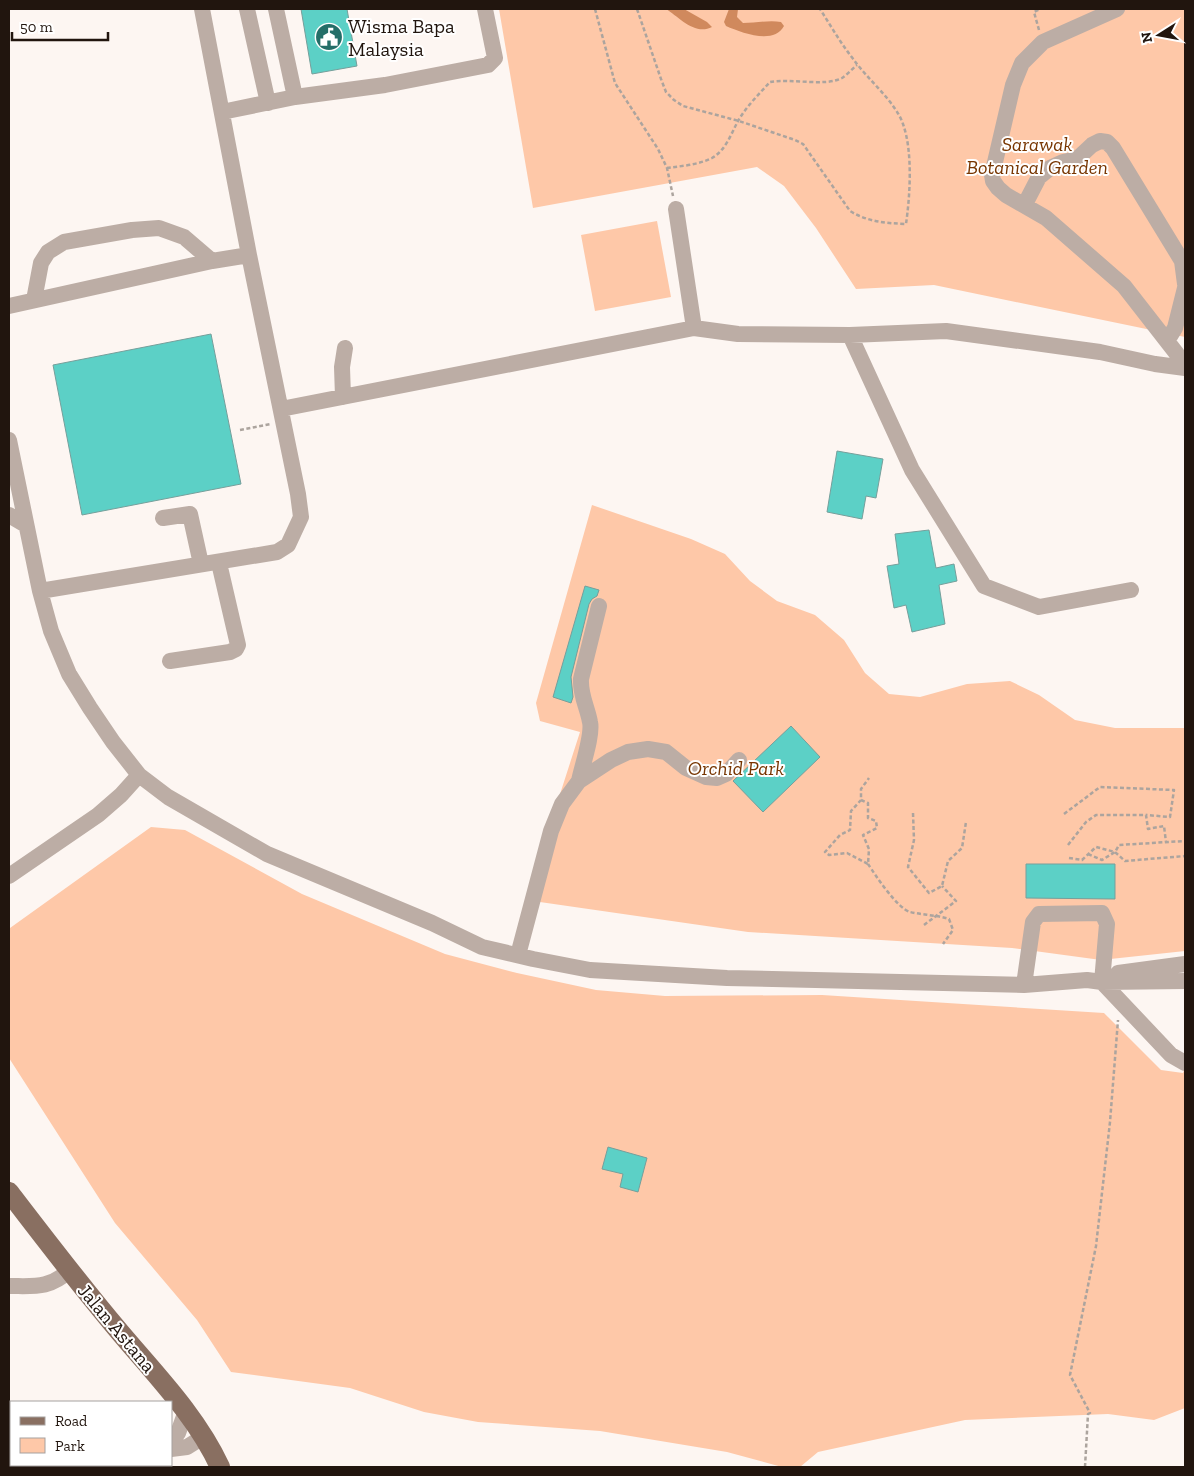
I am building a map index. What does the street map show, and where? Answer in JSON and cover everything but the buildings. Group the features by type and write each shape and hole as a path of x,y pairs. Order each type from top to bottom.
{"main road":[{"name":"Jalan Astana","path":"9,1192 70,1270 186,1411 220,1467"}],"street":[{"path":"40,591 277,552 288,545 301,517 202,9"},
{"path":"247,9 268,103"},
{"path":"276,9 295,97"},
{"path":"222,112 295,97 385,85 488,65 495,58 485,9"},
{"path":"1117,9 1043,42 1022,63 1013,85 992,175 998,188 1006,195 1025,204 1046,218 1124,286 1177,354 1184,368"},
{"path":"1025,204 1039,178 1050,168 1077,158 1092,145 1100,141 1107,142 1182,261 1185,284"},
{"path":"676,209 694,328"},
{"path":"34,300 41,263 48,252 64,242 132,230 159,228 184,236 212,261"},
{"path":"9,306 212,261 249,255"},
{"path":"1167,341 1175,328 1185,288"},
{"path":"282,416 343,397 694,328 738,334 850,335 946,331 1100,352 1184,368"},
{"path":"850,335 912,470 984,586 1039,607 1131,590"},
{"path":"343,397 342,367 345,348"},
{"path":"9,440 40,591 51,631 69,674 90,708 139,775 168,797 267,854 432,923 482,947 590,970 727,978 1024,985 1097,979 1185,964"},
{"path":"163,518 190,514 201,564"},
{"path":"9,515 26,525"},
{"path":"170,661 230,652 236,649 238,645 219,563"},
{"path":"579,781 590,731 590,722 581,689 581,679 599,606"},
{"path":"518,955 551,831 562,804 579,781 611,760 628,752 648,749 666,752 686,768 706,777 717,778 726,774 739,760"},
{"path":"9,876 98,816 139,775"},
{"path":"1024,985 1033,922 1039,914 1102,913 1107,924 1097,979"},
{"path":"1097,979 1185,981"},
{"path":"1097,979 1171,1055 1185,1063"},
{"path":"9,1286 44,1286 59,1280 70,1270"},
{"path":"172,1439 178,1433 186,1411"},
{"path":"172,1449 188,1446 203,1437"}],"path":[{"path":"595,9 615,83 658,148 667,168 676,209"},
{"path":"637,9 666,92 674,100 683,106 739,121 803,144 850,211 874,222 906,224 910,188 907,143 903,124 897,113 857,65 820,9"},
{"path":"1040,9 1034,12 1043,42"},
{"path":"667,168 701,163 713,157 723,148 732,136 739,121 770,82 780,80 832,82 857,65"},
{"path":"240,430 282,416"},
{"path":"869,778 861,789 861,800 851,811 850,830 840,835 825,852 829,855 847,853 868,864 884,888 908,912 938,915 949,919 953,930 943,944"},
{"path":"1064,814 1100,787 1174,790 1170,817 1096,814 1086,822 1068,845"},
{"path":"861,800 868,803 868,818 876,821 876,828 863,834 869,848 868,864"},
{"path":"913,813 914,840 908,867 929,893 942,886 948,861 962,848 966,822"},
{"path":"1146,815 1148,829 1164,826 1166,842"},
{"path":"1088,854 1102,860 1115,852 1119,845 1185,841"},
{"path":"1069,858 1082,860 1096,847 1115,852 1125,862 1185,856"},
{"path":"924,925 956,901 942,886"},
{"path":"1085,1467 1088,1414 1090,1414 1070,1375 1096,1246 1110,1122 1120,1001"}],"green space":[{"name":"Sarawak Botanical Garden","path":"499,9 1185,9 1185,337 934,285 856,289 816,228 784,186 757,167 533,208"},
{"path":"657,221 671,297 595,311 581,235"},
{"name":"Orchid Park","path":"592,505 691,539 725,554 750,581 777,601 815,615 844,640 865,673 889,694 920,697 967,684 1010,681 1039,695 1075,720 1115,728 1185,728 1185,951 1101,960 1012,948 748,932 526,900 580,732 540,721 536,703"},
{"path":"151,827 185,830 302,894 445,954 517,973 596,990 665,996 822,995 1104,1013 1161,1070 1183,1073 1185,1068 1185,1408 1154,1420 1108,1414 965,1420 818,1452 800,1467 782,1467 727,1452 600,1431 478,1422 424,1412 350,1388 231,1372 197,1320 115,1223 9,1058 10,928"}],"shaded area":[{"path":"666,9 684,9 707,22 712,27 699,29 693,27"},
{"path":"729,9 738,9 737,17 743,23 776,21 781,22 784,26 773,35 757,36 740,32 726,26 724,22"}],"place":[{"name":"Wisma Bapa Malaysia","path":"329,37"}]}
